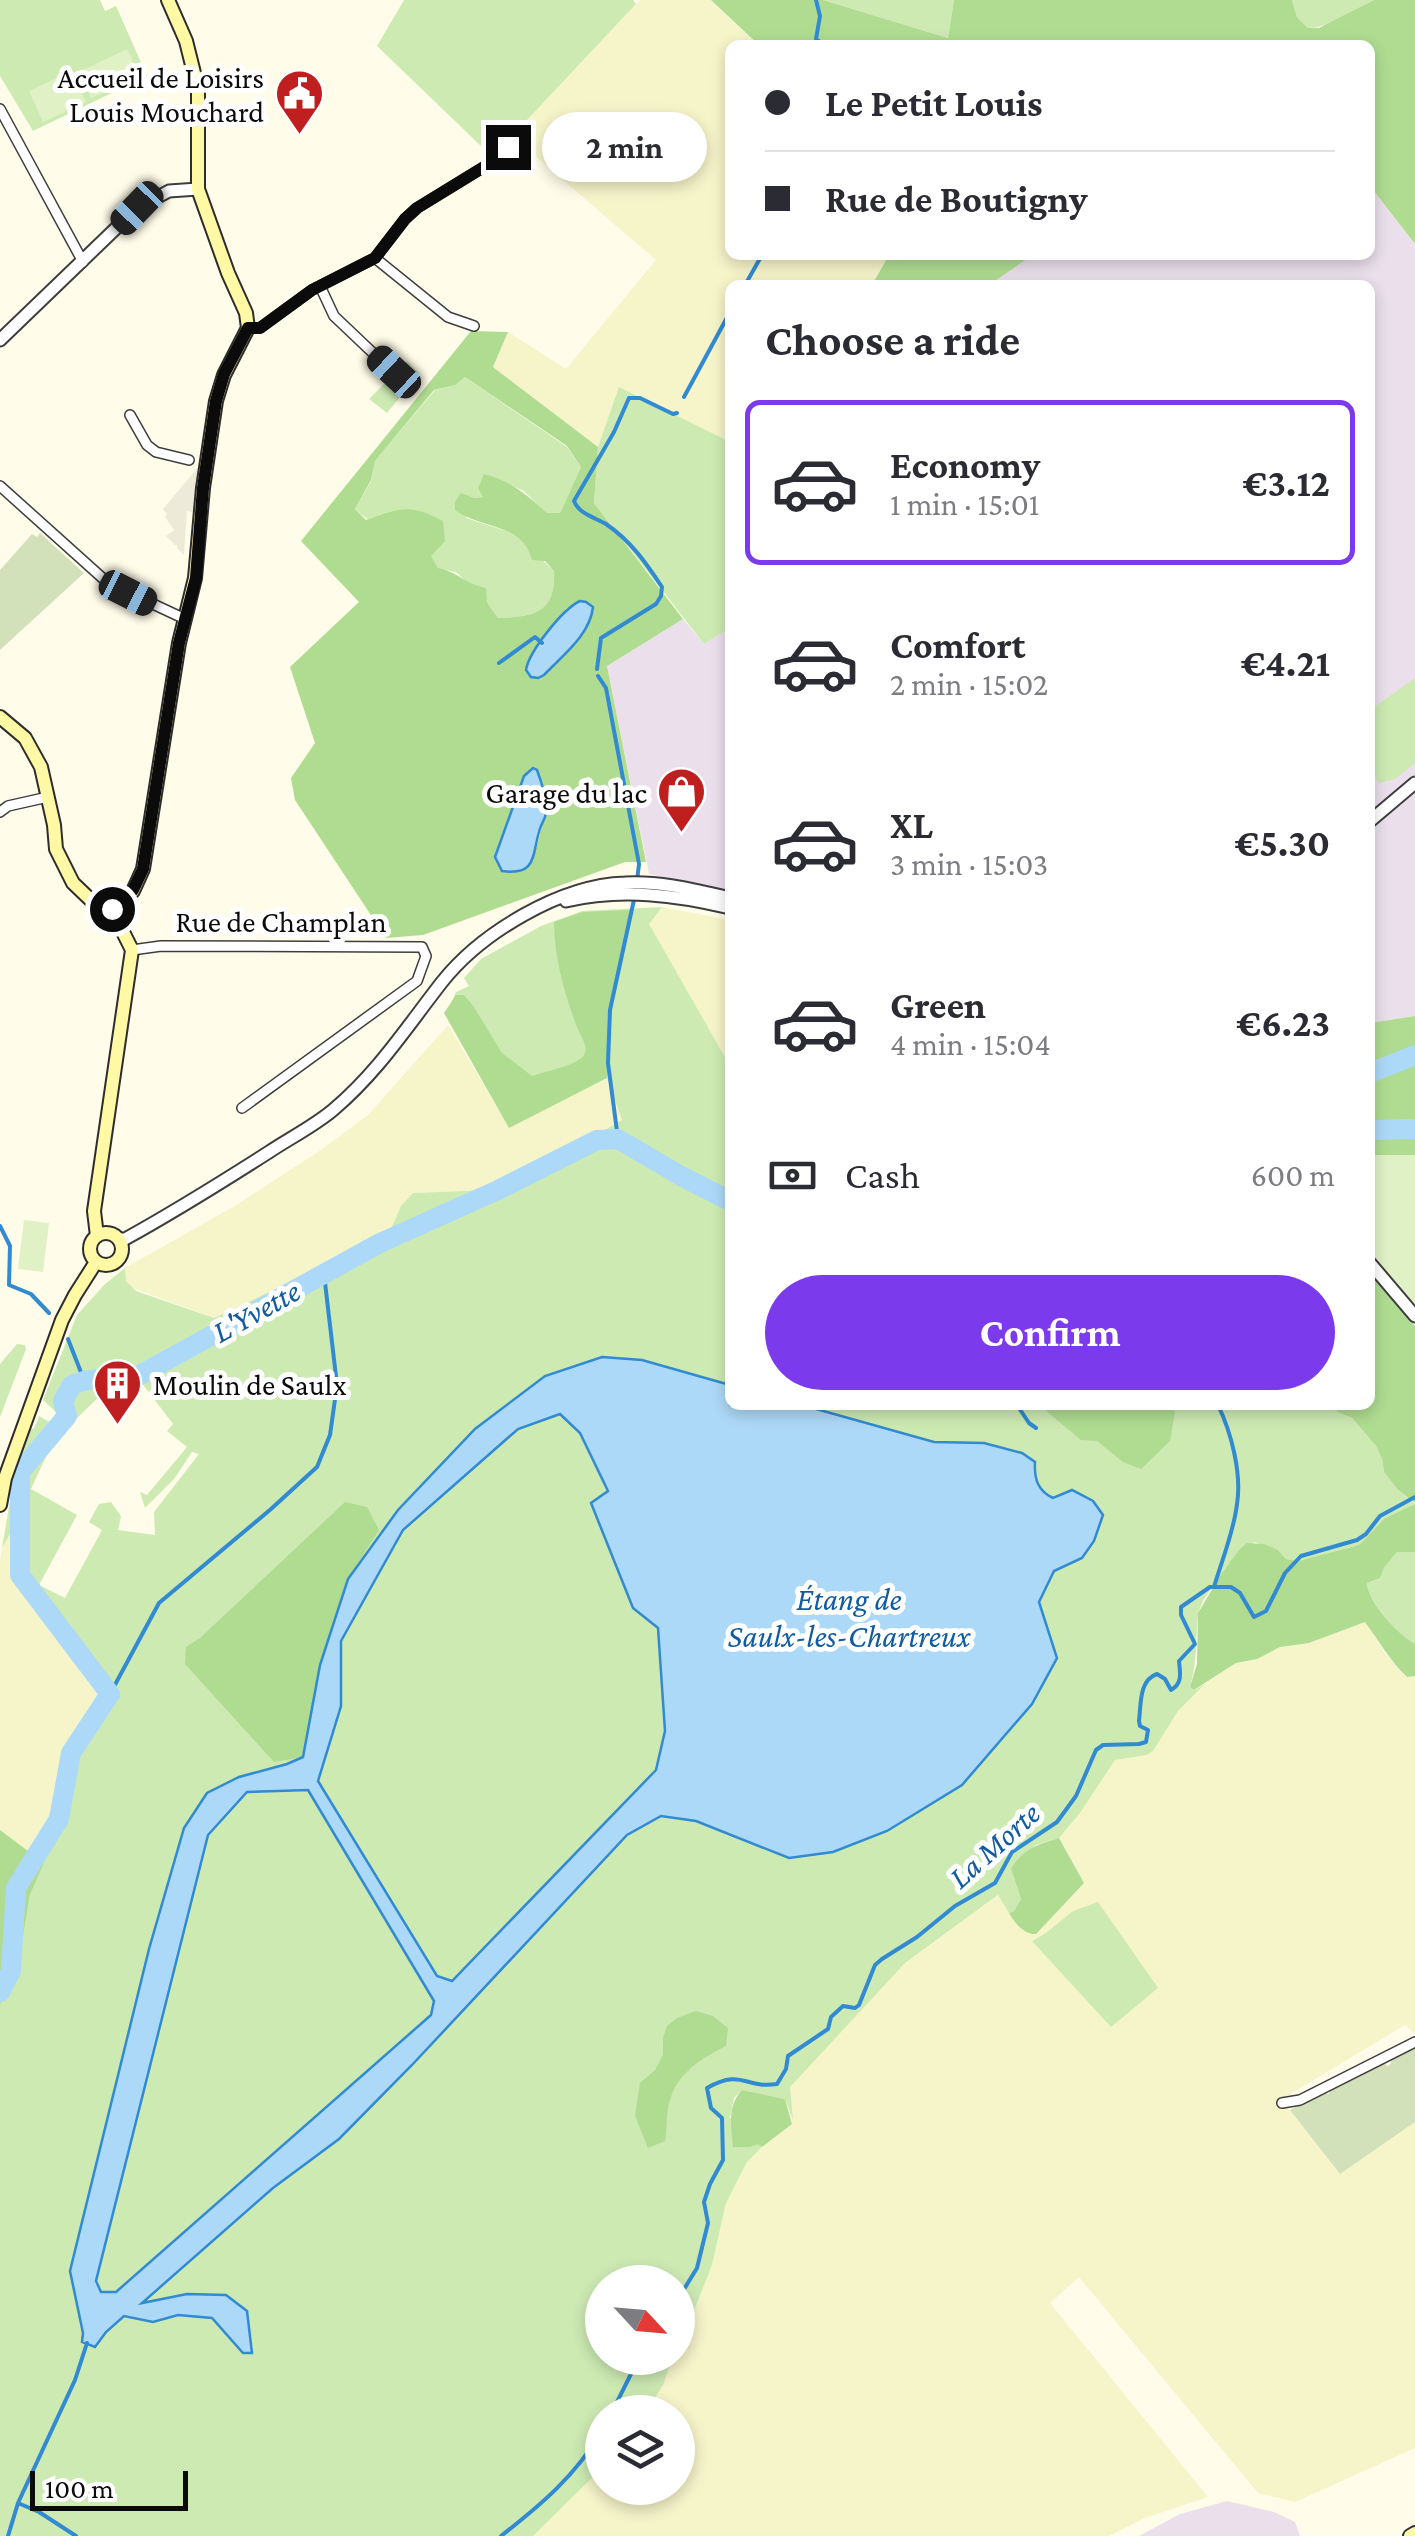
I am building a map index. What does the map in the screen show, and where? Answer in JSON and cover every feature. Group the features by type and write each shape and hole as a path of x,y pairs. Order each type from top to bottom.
{"main road":[{"path":"107,914 133,890 143,869 179,643 196,578 202,477 219,388 248,328 246,312 198,188 198,89 186,41 168,0"},
{"path":"0,716 25,738 41,766 56,849 72,883 122,930 132,950 94,1211 98,1236 90,1248 100,1264 119,1259 119,1239 111,1234 98,1236"},
{"path":"0,1505 2,1476 62,1320 96,1262"}],"street":[{"path":"0,108 83,262"},
{"path":"248,328 260,328 320,286 375,258 417,208 492,162 523,132"},
{"path":"0,340 145,202 169,191 198,188"},
{"path":"375,258 448,317 474,326"},
{"path":"320,286 334,316 394,372"},
{"path":"130,416 147,445 156,452 189,460"},
{"path":"0,486 108,582 185,618"},
{"path":"1375,817 1415,783"},
{"path":"0,812 8,806 48,797"},
{"path":"119,1239 126,1239 232,1176 330,1112 393,1049 464,957 501,927 528,913 570,900 637,889 672,885 725,897"},
{"path":"637,889 725,907"},
{"name":"Rue de Champlan","path":"132,950 161,946 422,948 426,956 416,981 242,1108"},
{"path":"1375,1269 1415,1316"},
{"path":"1282,2103 1300,2100 1415,2042"}],"shaded area":[{"path":"640,0 711,0 754,40 725,40 725,260 886,260 875,280 725,280 725,440 619,388 598,447 493,367 508,332 566,369 656,260 512,136"},
{"path":"1375,192 1415,244 1415,1016 1375,1022 1375,280 996,280 1026,260 1375,260"},
{"path":"200,465 203,488 196,513 187,511 184,555 166,536 174,530 163,509"},
{"path":"683,619 704,644 725,631 725,891 649,874 607,666"},
{"path":"662,907 725,919 725,1057 648,924"},
{"path":"448,1025 509,1127 607,1078 622,1120 529,1174 488,1190 413,1193 401,1206 391,1229 371,1244 214,1318 130,1287 125,1268 238,1204 368,1115"},
{"path":"11,1530 48,1618 105,1695 66,1752 54,1819 32,1854 0,1830 0,1560"},
{"path":"1366,1622 1401,1671 1407,1677 1415,1676 1415,2034 1405,2025 1277,2102 1290,2110 1340,2174 1415,2122 1415,2448 1295,2502 1258,2493 1079,2277 1050,2303 1208,2497 1145,2518 1109,2536 533,2536 585,2485 585,2505 695,2505 695,2395 657,2395 667,2375 695,2375 695,2308 712,2265 726,2203 747,2162 792,2124 790,2087 905,1963 999,1895 1016,1923 1084,1883 1059,1838 1115,1760 1153,1751 1178,1711 1206,1683 1236,1663 1257,1659 1280,1647 1309,1643"},
{"path":"1227,2501 1274,2512 1295,2522 1300,2536 1139,2536 1180,2514"}],"green space":[{"path":"0,0 100,0 105,11 116,6 147,76 33,131 0,76"},
{"path":"404,0 633,0 636,4 512,136 501,144 494,140 484,149 377,46"},
{"path":"711,0 823,0 948,38 954,0 1292,0 1297,17 1308,28 1319,28 1374,0 1415,0 1415,244 1375,192 1375,40 754,40"},
{"path":"823,0 954,0 948,38"},
{"path":"1292,0 1375,0 1333,22 1308,28 1297,17"},
{"path":"127,49 140,76 91,98 79,72"},
{"path":"72,71 86,102 43,122 29,91"},
{"path":"886,260 1026,260 996,280 875,280"},
{"path":"471,331 508,332 493,367 598,447 594,503 683,619 607,666 646,862 625,862 423,935 386,938 295,800 291,778 315,743 290,667 359,602 301,541","holes":["465,377 567,446 581,467 560,513 547,513 511,485 484,474 478,488 483,497 461,493 455,502 455,510 520,539 532,560 545,561 554,571 547,604 532,614 498,618 487,602 486,588 438,568 431,556 445,541 443,521 405,509 366,520 355,509 371,480 375,461 393,439 434,390 455,385","567,608 585,631 541,677 530,656","524,776 546,814 535,851 523,869 495,857"]},
{"path":"407,361 419,373 387,413 369,399"},
{"path":"465,377 567,447 581,467 560,513 547,514 524,491 485,474 478,488 484,497 474,498 466,518 515,534 554,571 547,604 532,614 498,618 456,572 438,569 410,543 355,509 371,481 375,461 393,439 435,390 455,385"},
{"path":"619,387 725,440 725,631 704,644 594,503 598,447"},
{"path":"40,533 84,573 0,650 0,570 32,534 37,537"},
{"path":"1415,678 1415,763 1395,779 1379,783 1375,777 1375,706"},
{"path":"662,907 649,924 725,1057 725,1410 1337,1410 1352,1418 1376,1446 1384,1472 1415,1504 1385,1518 1359,1545 1298,1561 1254,1542 1221,1576 1201,1607 1190,1687 1195,1690 1206,1683 1178,1711 1153,1751 1115,1760 1059,1838 1036,1845 1011,1869 1021,1899 1014,1911 1009,1913 998,1895 905,1963 790,2087 793,2120 785,2099 742,2090 734,2098 730,2118 762,2147 747,2162 726,2203 712,2265 695,2308 695,2265 585,2265 585,2375 667,2375 657,2395 585,2395 585,2485 533,2536 0,2536 0,2005 17,1973 30,1895 44,1863 32,1854 54,1819 66,1752 105,1695 27,1589 11,1532 2,1548 15,1472 39,1416 64,1430 49,1450 31,1489 77,1515 39,1585 65,1598 102,1530 89,1522 99,1504 111,1502 121,1516 118,1530 155,1535 154,1512 199,1454 192,1452 174,1479 145,1508 140,1492 147,1495 187,1447 167,1431 173,1424 135,1374 107,1389 70,1425 43,1400 77,1315 105,1284 125,1268 126,1281 136,1291 214,1318 371,1244 391,1229 401,1206 413,1193 489,1190 529,1174 622,1120 607,1078 607,1058 537,1077 490,1076 451,1004 456,992 469,986 464,978 481,959 541,926 582,911"},
{"path":"631,910 608,1010 607,1078 509,1128 444,1013 456,995 464,995 502,1053 532,1076 581,1059 585,1047 560,974 554,922 583,912"},
{"path":"1415,1016 1415,1155 1375,1155 1375,1022"},
{"path":"1375,1155 1415,1155 1415,1306 1375,1258"},
{"path":"24,1220 49,1223 43,1272 18,1269"},
{"path":"1375,1279 1415,1326 1415,1503 1384,1472 1376,1446 1352,1418 1337,1412 1375,1410"},
{"path":"17,1344 25,1345 26,1349 0,1417 0,1364"},
{"path":"1045,1410 1175,1412 1170,1441 1141,1469 1123,1462 1097,1441 1081,1440"},
{"path":"345,1502 367,1507 379,1530 348,1579 320,1665 303,1757 274,1762 185,1664 186,1647"},
{"path":"1415,1504 1415,1552 1397,1552 1380,1578 1367,1583 1385,1618 1415,1644 1415,1676 1407,1677 1401,1671 1365,1622 1309,1643 1280,1647 1257,1659 1236,1663 1194,1690 1190,1687 1197,1664 1198,1613 1220,1576 1247,1543 1264,1544 1286,1559 1298,1561 1359,1545 1385,1518"},
{"path":"1397,1552 1415,1552 1415,1644 1385,1617 1367,1583 1380,1578"},
{"path":"0,1830 44,1863 30,1895 17,1973 0,2005"},
{"path":"1059,1838 1084,1883 1036,1934 1031,1934 1009,1913 1021,1899 1011,1869 1026,1852"},
{"path":"1098,1902 1158,1988 1111,2027 1032,1941 1073,1911"},
{"path":"696,2011 713,2016 728,2028 726,2046 681,2078 671,2097 665,2141 648,2148 635,2116 640,2083 655,2070 663,2055 667,2026"},
{"path":"1415,2046 1415,2122 1340,2174 1290,2110 1322,2093 1329,2094 1331,2088 1383,2062 1390,2065 1392,2058"},
{"path":"742,2090 785,2099 792,2124 762,2147 733,2147 732,2110"}],"water":[{"path":"580,601 593,607 587,627 544,675 531,677 526,670 528,662 540,642 556,621"},
{"path":"533,768 544,793 545,817 531,862 522,870 502,871 495,857 524,776"},
{"name":"Étang de Saulx-les-Chartreux","path":"602,1357 642,1360 725,1384 725,1410 820,1410 934,1442 984,1443 1022,1453 1035,1462 1038,1484 1044,1492 1053,1498 1072,1490 1093,1501 1103,1515 1094,1541 1082,1558 1054,1571 1039,1602 1057,1658 1032,1704 962,1785 887,1831 833,1852 789,1858 696,1821 661,1816 627,1835 339,2139 273,2188 142,2303 187,2294 226,2295 247,2311 252,2353 243,2353 212,2318 178,2315 153,2322 124,2316 95,2347 82,2342 70,2271 149,1949 184,1828 207,1793 239,1777 303,1757 320,1665 348,1579 398,1510 475,1429 545,1376","holes":["560,1414 580,1433 608,1491 591,1503 633,1608 658,1628 665,1731 656,1770 452,1981 437,1976 318,1781 341,1706 341,1641 403,1530 518,1429","308,1790 434,2001 431,2015 116,2292 101,2292 96,2281 208,1835 247,1792"]}],"waterway":[{"path":"816,0 820,16 817,40"},
{"path":"748,280 759,260"},
{"path":"684,397 725,321"},
{"path":"597,669 601,638 656,604 662,587 623,538 583,512 574,501 629,398 640,398 677,413"},
{"path":"499,663 535,637 542,643"},
{"path":"598,676 606,688 639,864 637,881"},
{"path":"618,1139 608,1063 610,1010 635,895"},
{"path":"1375,1071 1415,1055"},
{"name":"L'Yvette","path":"1375,1130 1415,1129"},
{"name":"L'Yvette","path":"0,1992 11,1971 16,1888 59,1819 71,1753 110,1694 20,1575 20,1472 67,1416 63,1401 72,1385 95,1380 118,1387 380,1243 597,1140 618,1139 725,1198"},
{"path":"0,1226 10,1246 9,1285 31,1294 49,1313"},
{"path":"110,1694 159,1603 317,1467 330,1435 337,1385 324,1274"},
{"path":"68,1339 84,1380"},
{"path":"1020,1410 1036,1428"},
{"path":"1214,1587 1233,1525 1238,1492 1234,1453 1220,1410"},
{"name":"La Morte","path":"695,2271 708,2223 704,2202 723,2160 722,2118 711,2108 707,2088 736,2079 777,2084 788,2056 828,2029 831,2017 843,2006 859,2005 875,1965 955,1906 995,1883 1012,1852 1057,1822 1076,1796 1096,1750 1103,1745 1146,1742 1148,1730 1139,1721 1144,1687 1157,1674 1171,1690 1175,1687 1180,1677 1179,1661 1195,1644 1181,1607 1210,1587 1231,1587 1240,1593 1254,1617 1266,1611 1285,1573 1301,1556 1357,1540 1380,1516 1415,1497"},
{"path":"18,2503 75,2380 87,2343"},
{"name":"La Morte","path":"620,2395 630,2375"},
{"name":"La Morte","path":"501,2536 557,2488 585,2456"},
{"name":"La Morte","path":"8,2536 18,2503 76,2536"}],"place":[{"name":"Accueil de Loisirs Louis Mouchard","path":"299,136"},
{"name":"Garage du lac","path":"682,834"},
{"name":"Moulin de Saulx","path":"118,1426"}],"route":[{"path":"112,909 133,890 143,869 179,643 196,578 208,446 219,388 232,358 248,328 260,328 312,290 375,258 417,208 492,162 508,147"}]}
